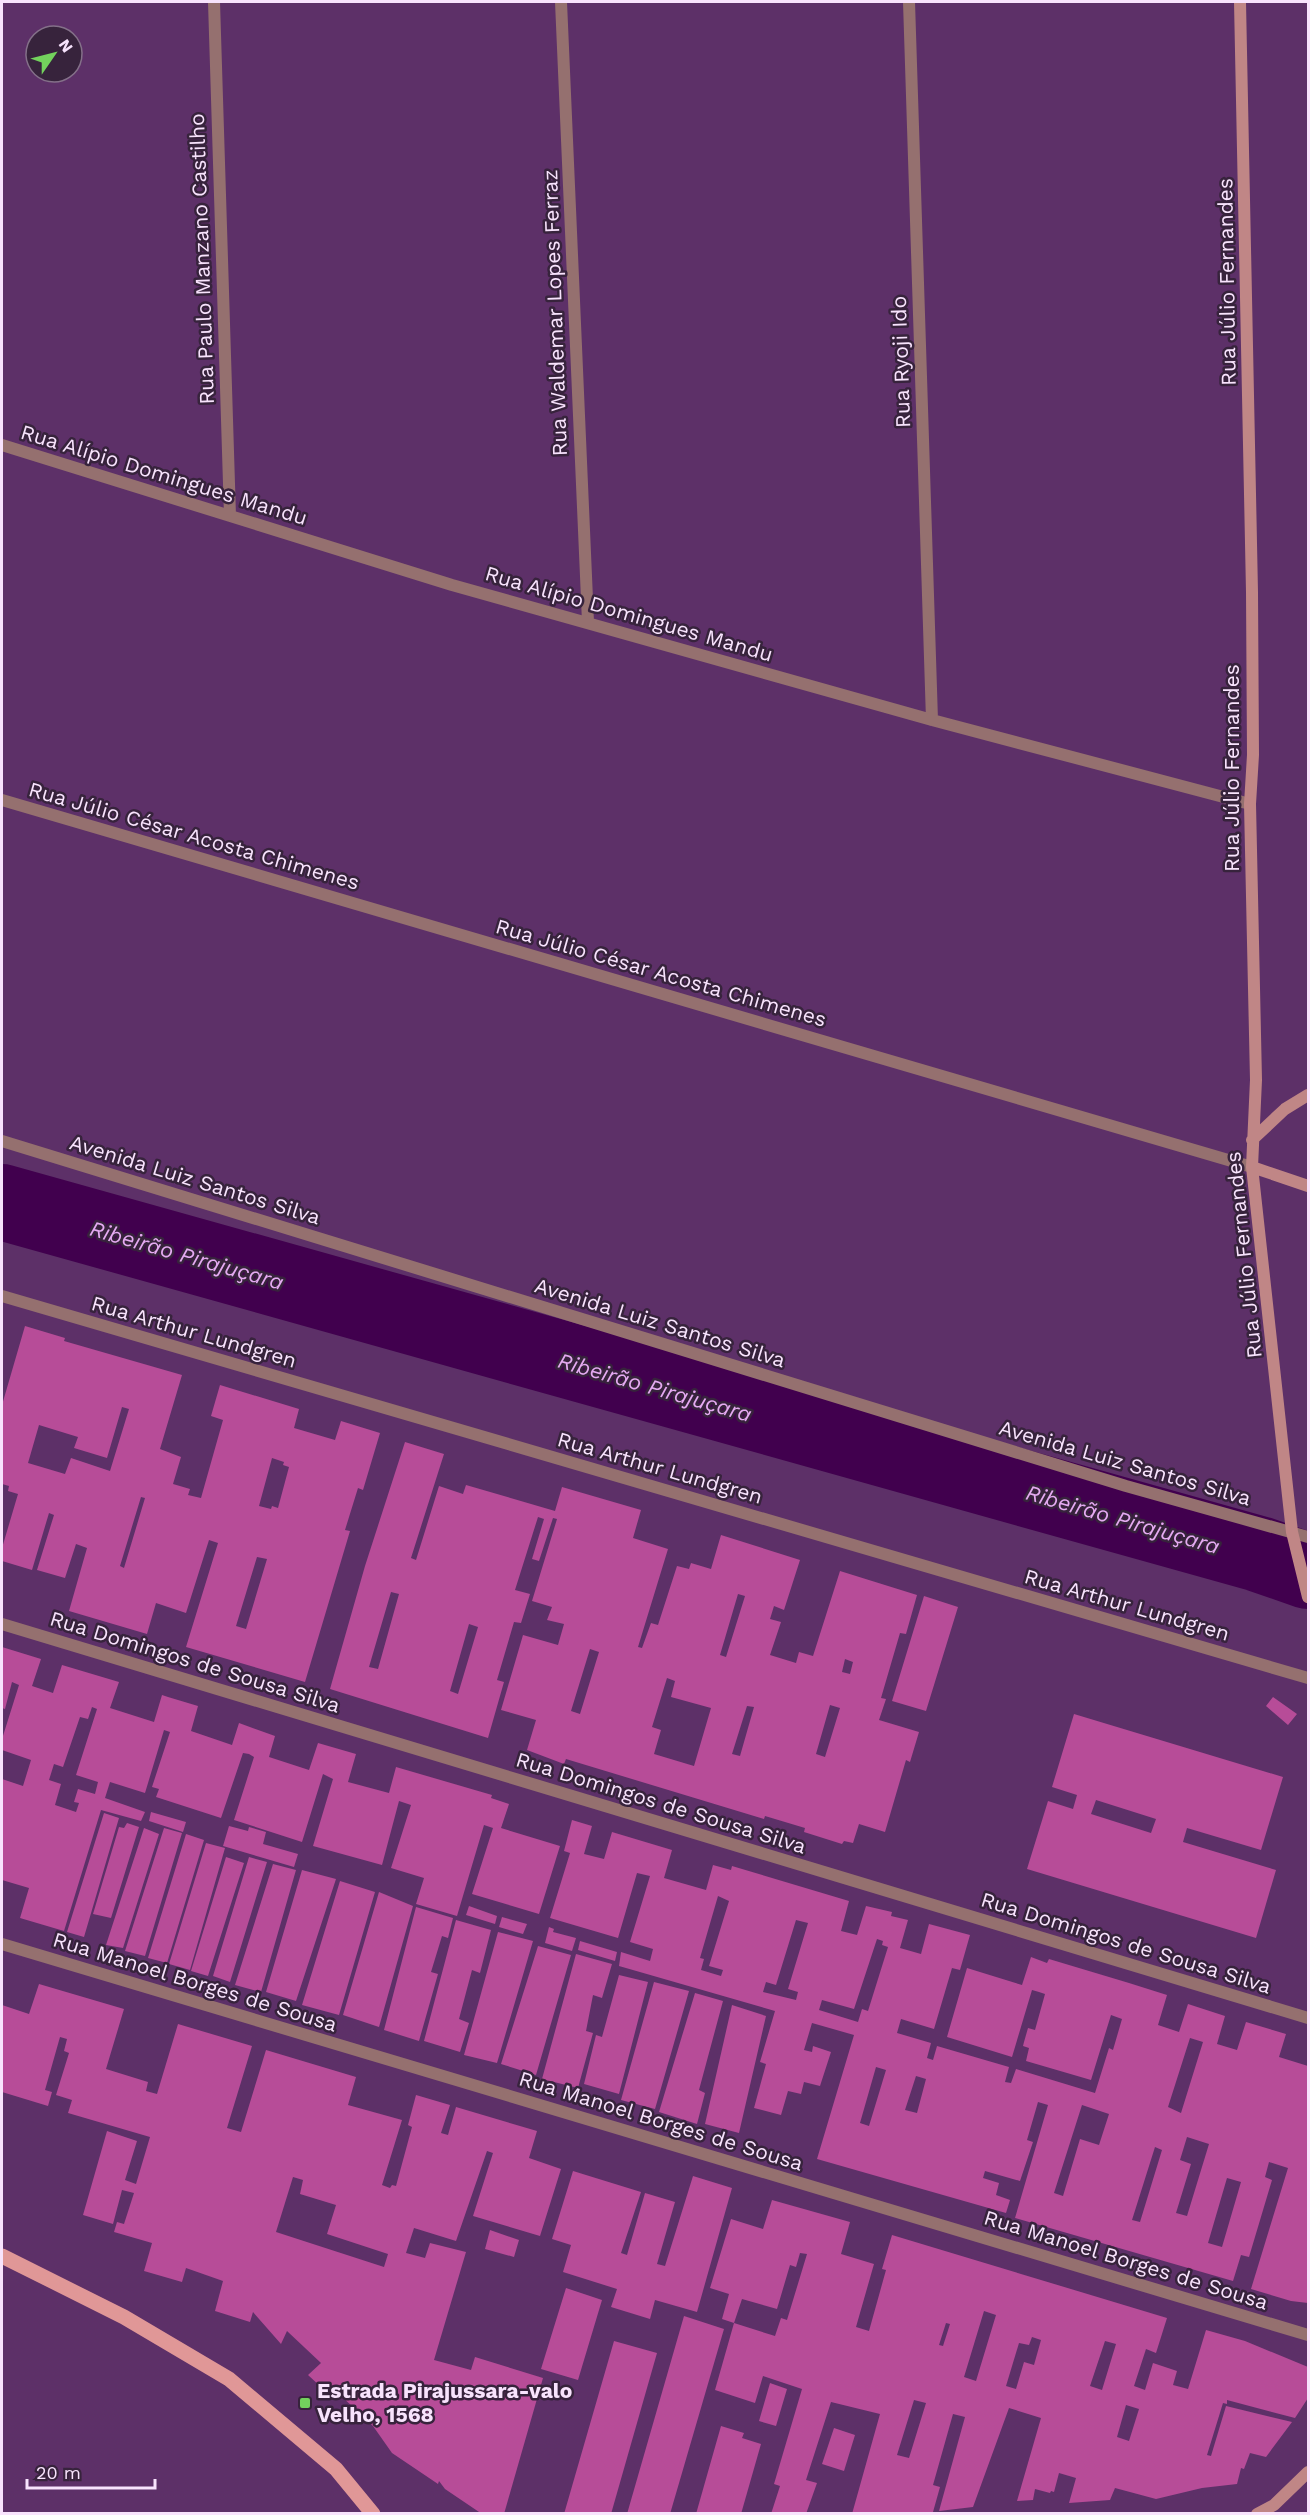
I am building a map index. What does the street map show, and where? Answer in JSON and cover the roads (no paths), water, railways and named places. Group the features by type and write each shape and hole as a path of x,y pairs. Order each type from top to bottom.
{"main road":[{"path":"2,2256 124,2317 229,2379 336,2469 373,2514"}],"street":[{"name":"Rua Paulo Manzano Castilho","path":"214,2 230,516"},
{"name":"Rua Waldemar Lopes Ferraz","path":"561,2 588,622"},
{"name":"Rua Ryoji Ido","path":"909,2 932,720"},
{"name":"Rua Júlio Fernandes","path":"1240,2 1252,615 1253,755 1250,804 1256,1080 1252,1167 1292,1532 1308,1597"},
{"name":"Rua Alípio Domingues Mandu","path":"2,445 452,585 932,720 1250,804"},
{"name":"Rua Júlio César Acosta Chimenes","path":"2,800 1252,1167 1308,1186"},
{"path":"1252,1140 1285,1109 1308,1095"},
{"name":"Avenida Luiz Santos Silva","path":"2,1141 1126,1486 1308,1537"},
{"name":"Rua Arthur Lundgren","path":"2,1296 1308,1678"},
{"name":"Rua Domingos de Sousa Silva","path":"2,1624 1308,2019"},
{"name":"Rua Manoel Borges de Sousa","path":"2,1944 1308,2335"},
{"path":"1257,2514 1274,2505 1308,2472"}],"waterway":[{"name":"Ribeirão Pirajuçara","path":"2,1202 1259,1554 1308,1571"}],"place":[{"name":"Estrada Pirajussara-valo Velho, 1568","path":"305,2403"}]}
